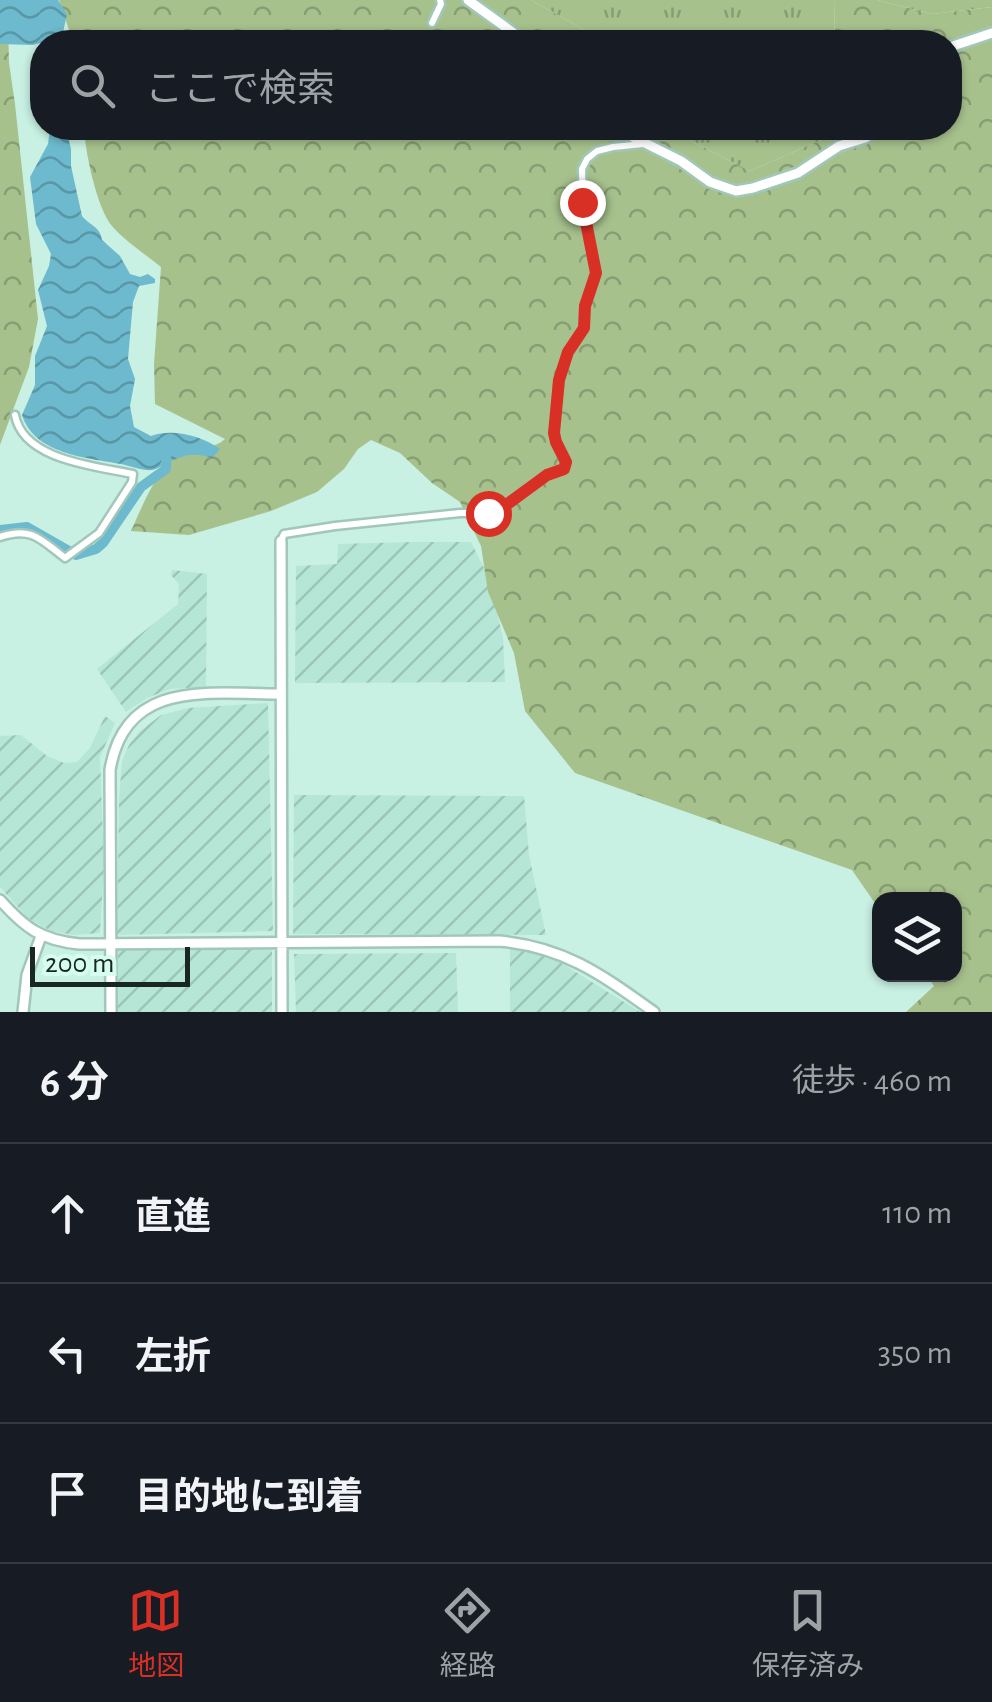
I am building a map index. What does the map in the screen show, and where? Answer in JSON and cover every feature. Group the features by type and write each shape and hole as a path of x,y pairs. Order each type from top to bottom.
{"street":[{"path":"432,24 440,0"},
{"path":"468,0 509,30"},
{"path":"962,43 992,33"},
{"path":"638,140 682,160 710,182 736,191 798,173 840,146 859,140"},
{"path":"282,1012 281,541 284,534 334,526 488,513 502,508 547,475 564,469 566,462 554,433 559,380 568,352 584,328 585,306 596,273 583,210 582,169 597,151 645,144"},
{"path":"0,537 16,532 31,534 64,558 99,533 132,482 133,474 43,450 26,439 15,415"},
{"path":"111,1012 110,770 112,753 126,725 150,706 173,696 281,694"},
{"path":"0,900 40,936 60,942 499,941 532,945 580,963 654,1012"},
{"path":"23,1012 27,975 40,936"}],"shaded area":[{"path":"471,542 488,576 503,638 505,682 295,683 296,566 337,564 338,544"},
{"path":"172,570 207,574 206,687 170,689 126,712 97,669 178,604 179,584 171,575"},
{"path":"268,703 273,931 117,935 119,800 122,761 129,745 161,715 188,708"},
{"path":"105,716 115,723 100,757 104,865 100,933 74,935 51,931 28,918 0,887 0,736 21,735 47,756 64,763 77,762 90,748"},
{"path":"294,795 524,796 529,855 546,935 293,934"},
{"path":"272,947 272,1012 118,1012 118,949"},
{"path":"510,947 532,949 558,961 640,1012 510,1012"},
{"path":"456,953 458,1012 296,1012 294,954"}],"green space":[{"path":"59,0 531,0 585,30 69,30"},
{"path":"531,0 834,0 835,30 585,30"},
{"path":"834,0 877,0 932,14 992,7 992,1012 906,1012 934,986 931,982 962,982 962,892 872,892 872,899 852,870 575,773 525,711 514,653 488,592 481,546 460,502 400,453 371,440 317,492 271,511 189,535 131,531 170,460 188,448 212,446 225,439 155,404 161,267 123,237 107,218 93,179 86,140 689,140 750,171 821,140 962,140 962,30 835,30"},
{"path":"877,0 992,0 992,7 932,14"},
{"path":"0,2 8,22 9,63 38,319 29,367 0,445"},
{"path":"689,140 821,140 750,171"}],"water":[{"path":"0,0 58,0 67,14 64,30 30,30 30,45 0,44"},
{"path":"48,140 70,140 82,216 120,256 130,274 148,274 155,279 155,283 139,286 133,302 128,359 135,379 130,406 134,427 151,436 178,433 205,440 220,449 212,458 189,455 145,470 63,452 28,428 22,415 35,385 35,356 47,326 38,290 51,254 36,224 30,177"}],"waterway":[{"path":"0,530 27,527 76,555 96,549 141,487 166,469 166,454"}],"route":[{"path":"488,513 502,508 547,475 564,469 566,462 554,433 559,380 568,352 584,328 585,306 596,273 582,202"}]}
